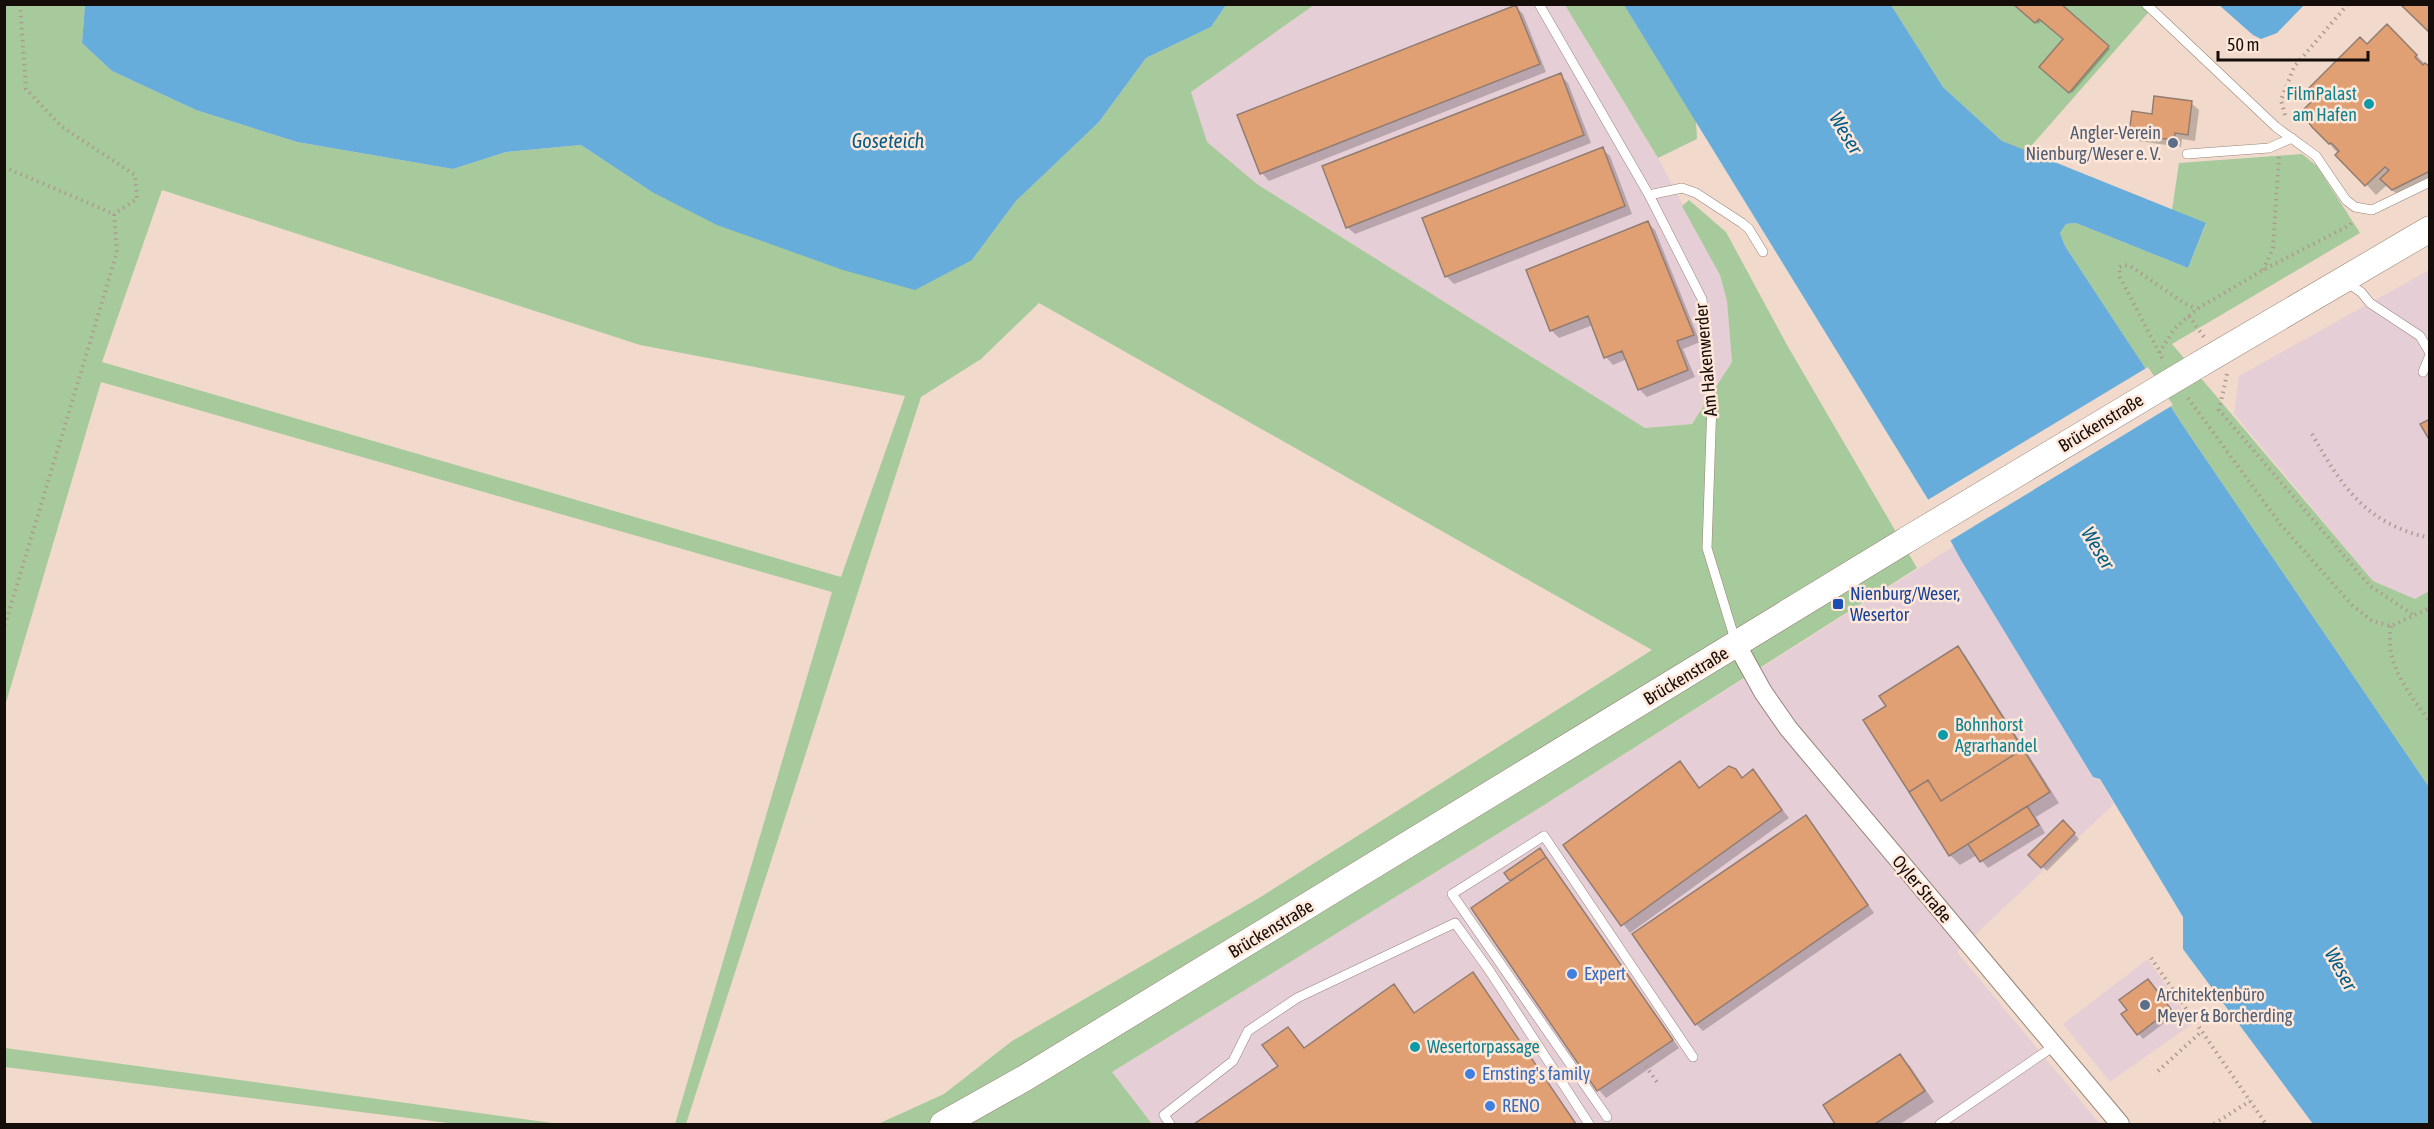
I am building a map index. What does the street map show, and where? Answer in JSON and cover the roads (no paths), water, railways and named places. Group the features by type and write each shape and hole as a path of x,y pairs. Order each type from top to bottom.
{"street":[{"name":"Brückenstraße","path":"943,1125 1025,1078 1908,539 2430,229"},
{"name":"Oyler Straße","path":"1737,645 1763,692 1788,728 2120,1125"}],"lane":[{"name":"Am Hakenwerder","path":"1539,4 1649,195 1702,299 1713,402 1707,548 1737,645"},
{"path":"2146,4 2276,127 2316,156 2346,200 2361,209 2372,210 2430,182"},
{"path":"2187,154 2269,148 2292,138"},
{"path":"1649,195 1682,188 1696,193 1742,223 1763,252"},
{"path":"2344,281 2361,292 2370,303 2421,336 2430,354 2423,372"},
{"path":"2421,336 2430,331"},
{"path":"1607,1117 1452,894 1544,836 1693,1057"},
{"path":"1170,1125 1164,1115 1233,1061 1248,1031 1297,998 1455,923 1489,970 1589,1125"},
{"path":"1940,1125 2054,1046"}],"water":[{"name":"Goseteich","path":"85,4 1226,5 1211,27 1146,58 1099,122 1016,201 972,260 915,290 843,270 717,225 652,192 581,145 506,152 453,169 297,142 196,110 112,71 82,43"},
{"name":"Weser","path":"1624,5 1891,5 1943,87 2002,141 2206,223 2188,268 2076,223 2066,224 2060,233 2065,246 2188,433 2429,787 2429,1124 2313,1124 2183,949 2183,917 2100,779 2093,777 1961,560 1929,501"},
{"path":"2219,5 2304,5 2277,33 2261,39 2253,35"}],"place":[{"name":"FilmPalast am Hafen","path":"2369,104"},
{"name":"Angler-Verein Nienburg/Weser e. V.","path":"2173,143"},
{"name":"Nienburg/Weser, Wesertor","path":"1838,604"},
{"name":"Bohnhorst Agrarhandel","path":"1943,735"},
{"name":"Expert","path":"1572,974"},
{"name":"Architektenbüro Meyer & Borcherding","path":"2145,1005"},
{"name":"Wesertorpassage","path":"1415,1047"},
{"name":"Ernsting's family","path":"1470,1074"},
{"name":"RENO","path":"1490,1106"}]}
